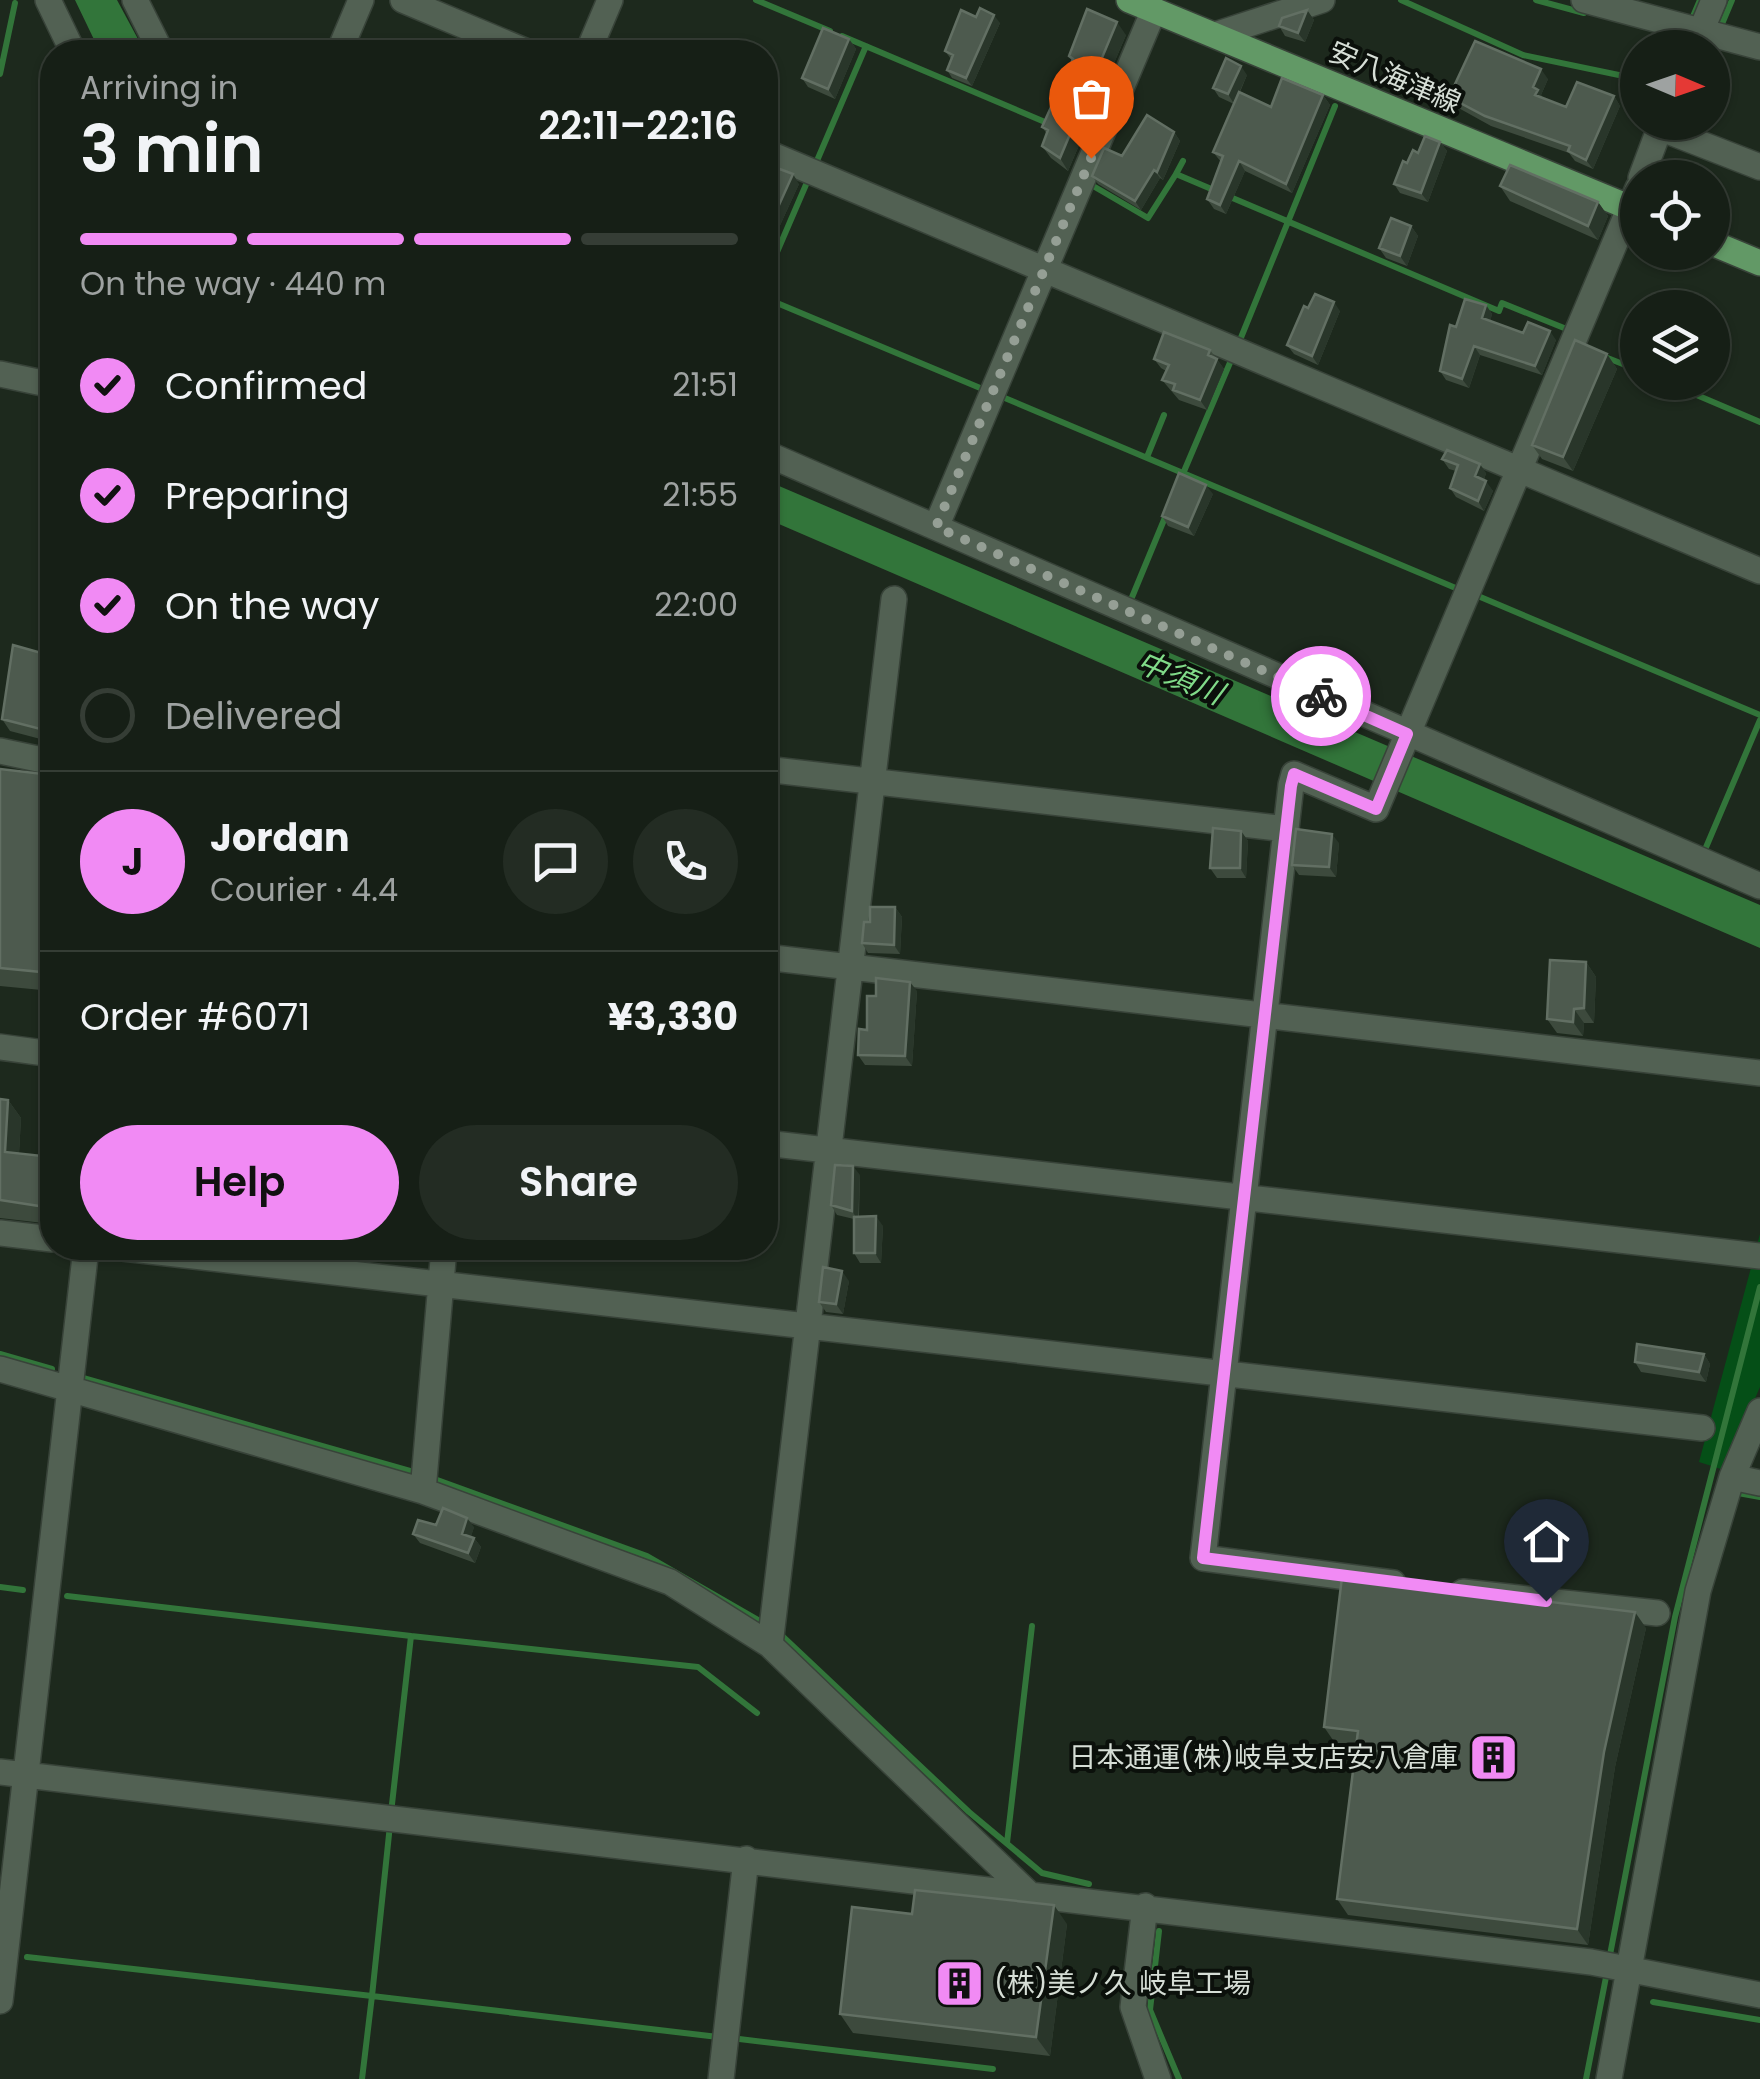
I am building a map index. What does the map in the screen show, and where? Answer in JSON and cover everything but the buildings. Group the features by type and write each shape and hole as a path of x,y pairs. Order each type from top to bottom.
{"main road":[{"name":"安八海津線","path":"1129,0 1620,196"},
{"path":"1730,250 1760,263"}],"street":[{"path":"48,0 67,40"},
{"path":"135,0 155,40"},
{"path":"344,40 361,0"},
{"path":"402,0 498,40"},
{"path":"593,40 610,0"},
{"path":"1218,34 1322,0"},
{"path":"1584,0 1672,30"},
{"path":"1702,30 1714,0"},
{"path":"936,527 1154,10"},
{"path":"1730,43 1760,47"},
{"path":"1697,140 1760,166"},
{"path":"778,157 1760,571"},
{"path":"1620,236 1376,809 1294,774 1203,1558 1657,1613"},
{"path":"0,374 40,382"},
{"path":"778,459 1404,740 1760,886"},
{"path":"770,1645 894,599"},
{"path":"0,751 40,759"},
{"path":"778,771 1286,829"},
{"path":"778,958 1265,1018 1760,1072"},
{"path":"0,1048 40,1053"},
{"path":"778,1145 1757,1256"},
{"path":"0,1233 40,1238"},
{"path":"0,2001 13,1773 70,1390 85,1260"},
{"path":"223,1260 1702,1428"},
{"path":"423,1490 442,1260"},
{"path":"0,1370 423,1490 670,1582 770,1645 1028,1892"},
{"path":"1609,2079 1615,1968 1698,1591 1732,1477 1760,1411"},
{"path":"1732,1477 1760,1483"},
{"path":"13,1773 1145,1906 1615,1968 1760,1995"},
{"path":"721,2079 746,1859"},
{"path":"1145,1906 1133,2007 1158,2079"}],"shaded area":[{"path":"1760,1234 1760,1387 1724,1470 1699,1462"}],"water":[{"path":"75,0 117,0 139,40 94,40"},
{"name":"中須川","path":"778,486 1760,905 1760,948 778,524"}],"waterway":[{"path":"756,0 830,31"},
{"path":"1401,0 1523,55 1620,75"},
{"path":"1536,0 1584,13"},
{"path":"1691,21 1700,0"},
{"path":"1719,30 1732,0"},
{"path":"0,74 15,3"},
{"path":"842,36 1052,125"},
{"path":"816,163 866,46"},
{"path":"1240,340 1335,106"},
{"path":"1176,174 1183,161"},
{"path":"1088,183 1148,218 1176,174 1499,311 1502,303 1569,330"},
{"path":"778,250 808,180"},
{"path":"778,303 985,390"},
{"path":"1605,357 1620,363"},
{"path":"1182,476 1232,358"},
{"path":"1000,396 1458,589"},
{"path":"1708,400 1760,422"},
{"path":"1147,457 1164,415"},
{"path":"1130,602 1166,515"},
{"path":"1478,596 1760,715"},
{"path":"1704,852 1760,720"},
{"path":"1609,1960 1675,1617 1760,1287"},
{"path":"0,1354 52,1369"},
{"path":"83,1378 417,1473"},
{"path":"429,1477 647,1556 765,1624"},
{"path":"1738,1493 1760,1497"},
{"path":"0,1587 23,1590"},
{"path":"67,1596 411,1636"},
{"path":"1007,1843 1032,1626"},
{"path":"779,1633 969,1812 1042,1873 1089,1884"},
{"path":"391,1813 411,1636 698,1667 757,1713"},
{"path":"27,1957 372,1996 390,1825"},
{"path":"1159,1931 1150,2010 1179,2079"},
{"path":"1586,2079 1607,1972"},
{"path":"362,2079 372,1996 718,2037"},
{"path":"1653,2002 1760,2020"},
{"path":"731,2038 993,2069"}],"way so far":[{"path":"1091,158 936,527 1321,696"}],"place":[{"name":"日本通運(株)岐阜支店安八倉庫","path":"1493,1757"},
{"name":"(株)美ノ久 岐阜工場","path":"959,1983"}],"route":[{"path":"1321,696 1407,734 1376,809 1294,774 1291,786 1203,1558 1546,1601"}]}
